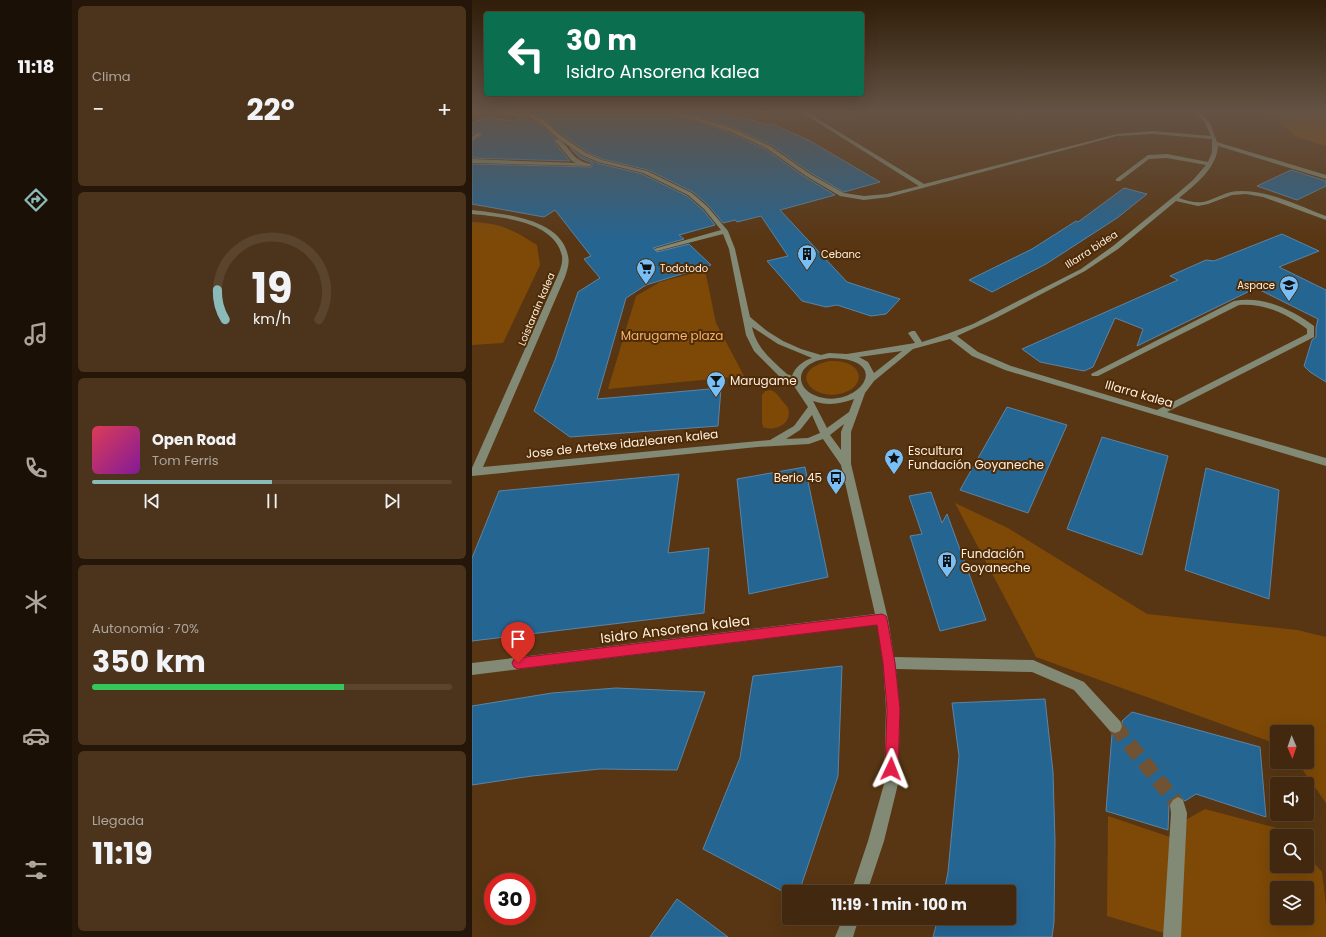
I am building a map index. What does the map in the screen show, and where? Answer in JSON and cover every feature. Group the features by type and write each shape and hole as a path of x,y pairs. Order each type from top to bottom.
{"street":[{"path":"584,154 600,161 645,172 690,194 706,208 725,231 732,249 750,335 758,351 784,376 795,381"},
{"path":"778,154 842,195 854,198 878,198 1043,154"},
{"path":"871,154 923,186"},
{"name":"Illarra bidea","path":"849,356 909,348 951,336 1005,311 1082,270 1133,234 1175,199 1195,181 1209,164 1214,154"},
{"path":"1254,154 1326,177"},
{"path":"528,162 570,156 589,156"},
{"path":"570,156 574,160 589,165 658,179"},
{"path":"1118,180 1148,157 1167,156 1209,164"},
{"path":"472,161 589,165"},
{"path":"1175,199 1198,204 1206,203 1225,194 1242,192 1254,193 1264,195 1326,218"},
{"name":"Loistarain kalea","path":"472,212 516,218 538,225 560,240 566,256 561,277 474,472"},
{"path":"657,249 725,231"},
{"path":"1095,374 1237,303 1246,302 1274,307 1303,322 1310,328 1311,335 1160,412"},
{"path":"747,318 762,332 779,343 797,351 819,357"},
{"path":"912,333 920,345"},
{"name":"Illarra kalea","path":"951,336 975,354 1008,368 1326,462"},
{"name":"Illarra bidea","path":"870,380 909,348"},
{"path":"839,355 849,356 866,365 870,372 870,380 861,392 851,398 839,401 815,400 805,395 798,389 795,381 796,374 801,367 809,361 819,357 839,355"},
{"path":"861,392 846,432 846,464 882,619 889,663 893,709 891,784 876,841 861,885"},
{"path":"805,395 813,407 825,434 846,464"},
{"name":"Jose de Artetxe idazlearen kalea","path":"774,442 797,428 813,407"},
{"name":"Jose de Artetxe idazlearen kalea","path":"474,472 774,442 809,441 825,434 852,414"},
{"name":"Isidro Ansorena kalea","path":"472,669 882,619"},
{"path":"889,663 1033,666 1079,686 1115,726"},
{"path":"1172,937 1179,813 1178,805"},
{"path":"844,937 848,925"}],"green space":[{"path":"472,222 491,224 506,228 537,245 540,265 503,343 472,345"},
{"name":"Marugame plaza","path":"705,270 716,323 744,376 608,389 636,296 660,282"},
{"path":"830,361 844,362 854,367 859,377 853,388 841,394 829,395 819,392 811,387 807,380 808,373 815,366"},
{"path":"770,390 776,393 788,408 789,414 788,418 782,425 773,428 763,427 762,422 762,395 765,391"},
{"path":"955,503 1008,528 1147,614 1297,630 1326,637 1326,803 1314,786 1314,777 1308,777 1302,769 1314,769 1314,725 1270,725 1270,741 1036,657"},
{"path":"1205,809 1280,829 1270,829 1270,873 1314,873 1314,863 1322,872 1326,905 1326,937 1180,937 1182,822"},
{"path":"1108,816 1170,837 1164,933 1107,916"}],"building":[{"path":"472,154 564,154 570,161 472,158"},
{"path":"576,154 597,163 642,174 687,196 703,210 715,225 679,235 684,239 653,248 657,252 689,244 711,265 646,285 626,298 597,399 721,388 718,426 570,437 534,411 555,360 578,292 600,278 584,259 591,256 555,210 544,217 472,204 472,164 592,167 592,163 580,158"},
{"path":"591,154 772,154 805,177 835,195 780,210 847,282 900,299 886,314 871,316 837,305 826,307 802,301 767,261 788,256 761,216 737,222 735,220 723,223 709,206 693,192 648,170 602,159"},
{"path":"783,154 832,154 880,182 844,192 811,173"},
{"path":"1291,170 1326,181 1326,186 1297,200 1257,186"},
{"path":"1124,188 1147,194 1117,218 1046,264 992,292 969,280 1032,249 1076,221 1078,222"},
{"path":"1282,234 1319,251 1279,267 1326,290 1326,382 1310,372 1304,366 1312,340 1316,337 1318,319 1256,288 1137,346 1143,329 1115,318 1093,367 1084,371 1040,362 1022,349 1178,280 1170,276 1206,260 1214,261"},
{"path":"1007,407 1067,425 1028,513 960,490"},
{"path":"1102,437 1168,456 1142,555 1067,529"},
{"path":"805,467 828,577 749,594 737,479"},
{"path":"1206,468 1279,490 1269,599 1185,570"},
{"path":"679,474 668,553 709,548 704,613 472,641 472,558 499,491"},
{"name":"Fundación Goyaneche","path":"931,492 942,523 947,514 986,620 940,631 910,536 922,534 909,496"},
{"path":"842,666 838,776 801,885 782,885 782,891 703,849 740,758 753,676"},
{"path":"616,688 705,692 677,770 600,769 532,776 472,785 472,706 552,693"},
{"path":"1045,699 1053,772 1055,841 1054,922 1052,937 933,937 936,925 1016,925 1016,885 945,885 948,872 959,756 952,703"},
{"path":"1132,712 1260,747 1266,817 1196,794 1185,801 1179,796 1172,799 1169,805 1168,830 1106,811 1112,734 1121,732 1123,727 1122,721"},
{"path":"677,899 728,937 650,937"}],"tunnel":[{"path":"1115,726 1178,805"}],"place":[{"name":"Cebanc","path":"807,271"},
{"name":"Todotodo","path":"646,285"},
{"name":"Aspace","path":"1289,302"},
{"name":"Marugame","path":"716,398"},
{"name":"Escultura Fundación Goyaneche","path":"894,475"},
{"name":"Berio 45","path":"836,495"},
{"name":"Fundación Goyaneche","path":"947,578"}],"route":[{"path":"518,663 882,619 889,663 893,709 891,769"}]}
